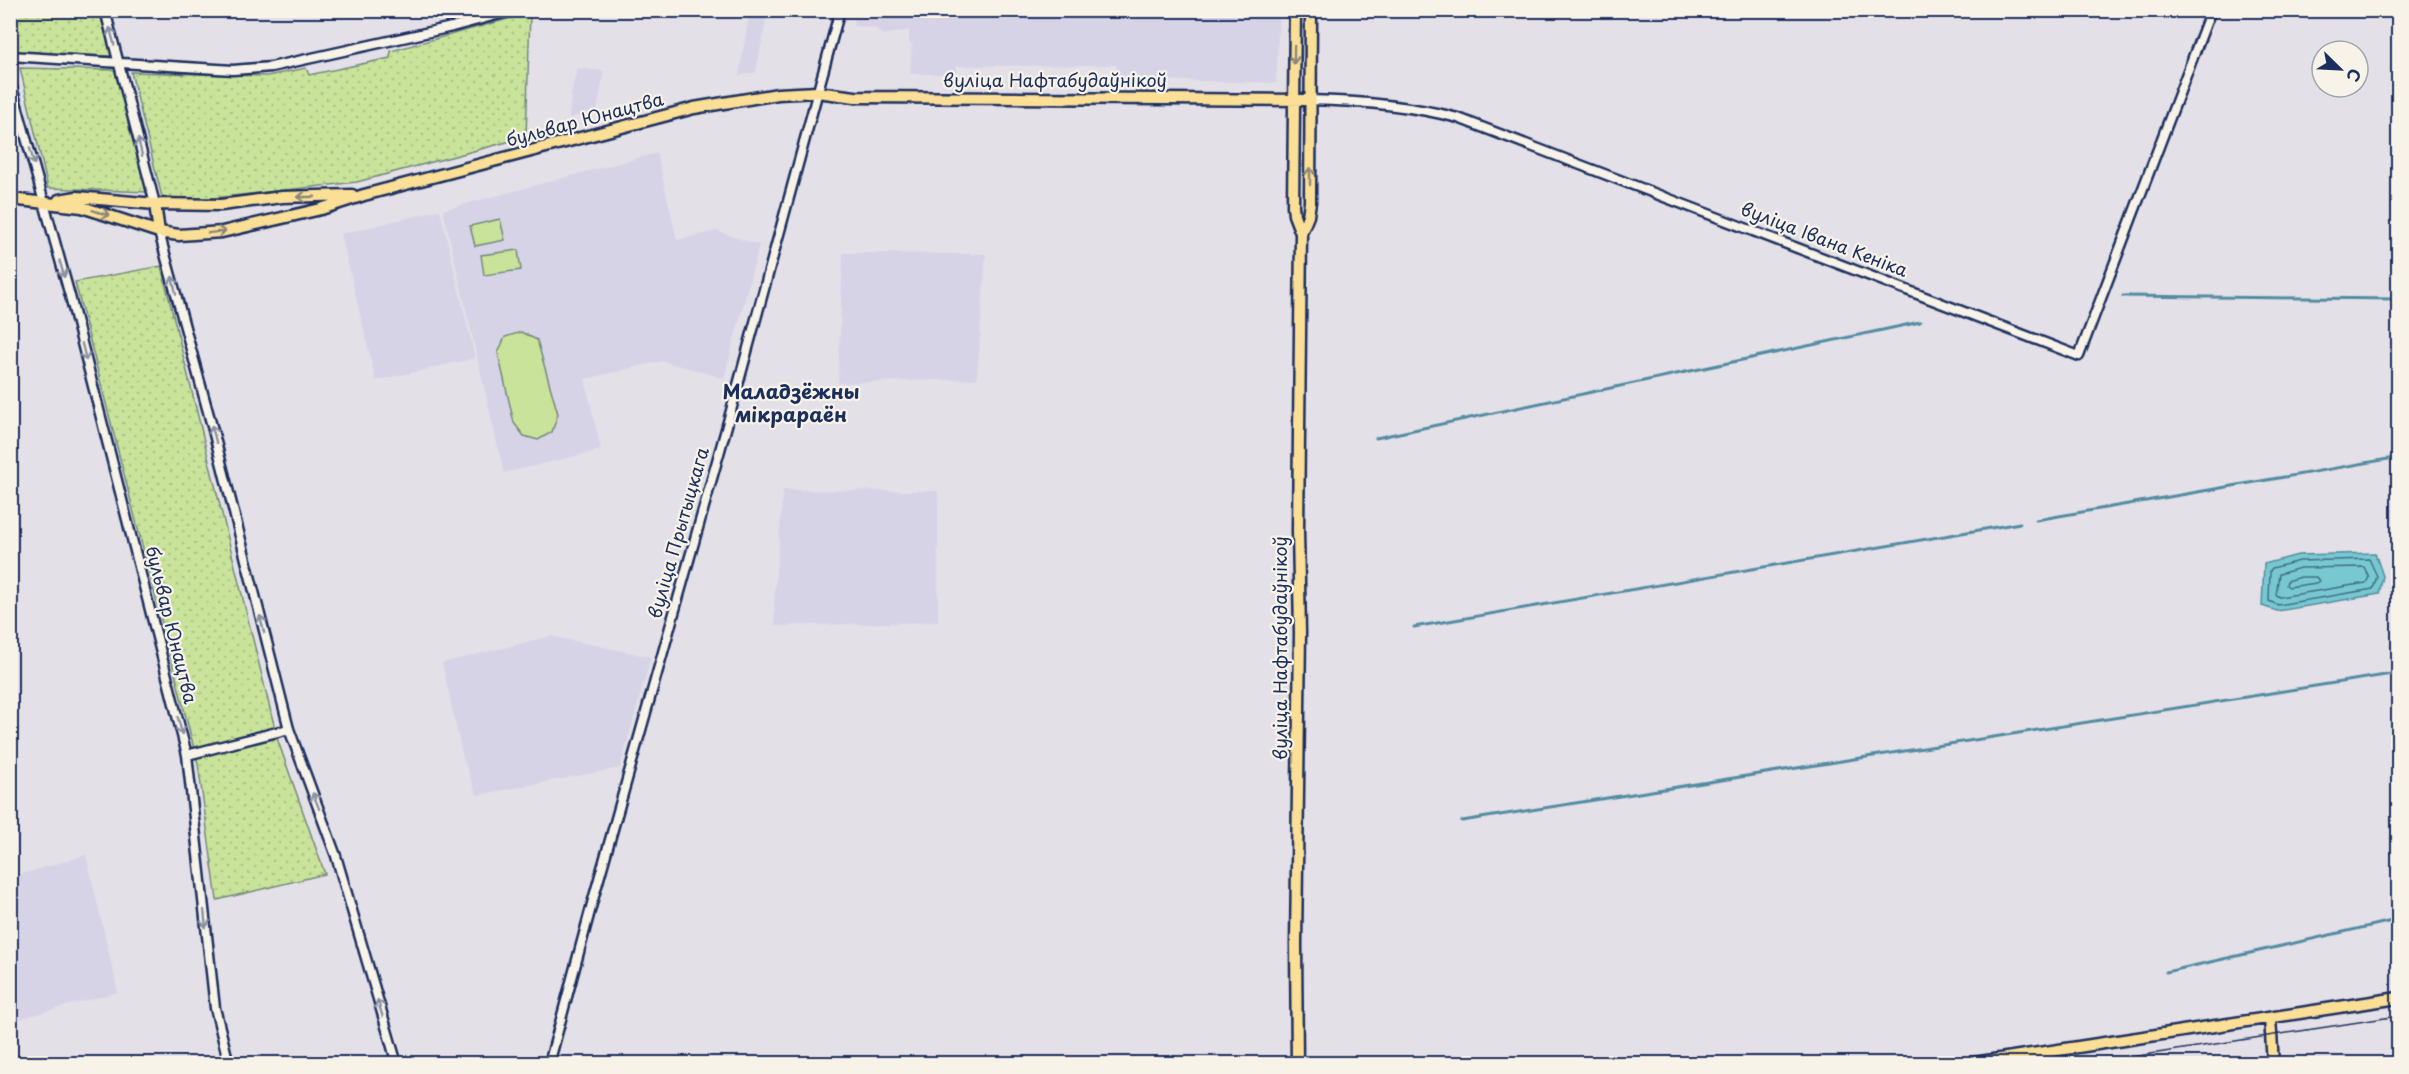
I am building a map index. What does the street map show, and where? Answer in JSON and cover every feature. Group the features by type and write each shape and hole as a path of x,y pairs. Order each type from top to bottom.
{"main road":[{"path":"1309,100 1312,11"},
{"path":"1293,100 1294,12"},
{"name":"вуліца Нафтабудаўнікоў","path":"817,92 855,97 1309,100 1309,210 1301,233 1298,531 1300,633 1296,944 1298,1064"},
{"name":"бульвар Юнацтва","path":"44,202 81,207 159,232 179,235 222,231 321,209 364,195 694,108 778,94 817,92"},
{"name":"вуліца Нафтабудаўнікоў","path":"1293,100 1293,206 1301,233"},
{"name":"бульвар Юнацтва","path":"44,202 77,197 155,204 220,205 282,197 364,195"},
{"path":"10,199 44,202"},
{"path":"155,204 159,232"},
{"path":"1967,1064 2398,998"},
{"path":"2270,1018 2273,1064"}],"street":[{"path":"105,10 155,204"},
{"path":"10,56 119,61 233,70 272,67 452,27 515,10"},
{"name":"вуліца Прытыцкага","path":"549,1064 595,890 726,429 840,10"},
{"name":"вуліца Івана Кеніка","path":"1309,100 1389,104 1458,118 2079,356 2211,10"},
{"path":"1294,12 1312,11"},
{"name":"бульвар Юнацтва","path":"10,80 44,202 187,755 215,1008 229,1064"},
{"path":"159,232 213,430 289,729 336,856 397,1064"},
{"path":"187,755 289,729"}],"shaded area":[{"path":"750,10 768,11 756,72 739,76"},
{"path":"857,10 1279,11 1276,83 1119,79 1116,65 957,66 956,74 910,74 912,44 909,42 909,30 883,35 875,28 853,26"},
{"path":"577,68 604,71 597,111 569,118 571,95"},
{"path":"657,153 677,240 717,231 759,245 724,378 662,361 585,379 601,450 504,473 443,210"},
{"path":"440,210 475,358 376,381 341,234"},
{"path":"843,253 986,254 977,379 838,383"},
{"path":"783,490 938,491 938,622 775,626 774,599"},
{"path":"551,636 651,657 620,768 477,795 463,758 442,663"},
{"path":"86,855 118,992 11,1021 11,877"}],"green space":[{"path":"99,10 112,56 11,53 11,11"},
{"path":"530,13 526,137 357,182 204,199 162,197 131,72 267,76 306,68 309,75 390,58 391,51"},
{"path":"20,68 115,70 147,192 48,188"},
{"path":"500,219 505,240 475,246 470,226"},
{"path":"518,250 521,270 484,275 481,255"},
{"path":"161,266 278,741 325,874 217,900 198,764 75,282"},
{"path":"521,332 537,340 558,414 552,432 538,440 524,436 514,423 498,353 505,337"}],"water":[{"path":"2375,553 2383,576 2379,594 2277,611 2262,606 2264,564 2298,555"}],"waterway":[{"path":"2123,296 2398,299"},
{"path":"1376,438 1920,322"},
{"path":"2036,520 2394,458"},
{"path":"1414,627 2020,523"},
{"path":"1462,821 2398,673"},
{"path":"2166,972 2392,921 2398,903"}],"tram line":[{"path":"2086,1064 2398,1016"}],"district":[{"name":"Маладзёжны мікрараён","path":"791,404"}]}
